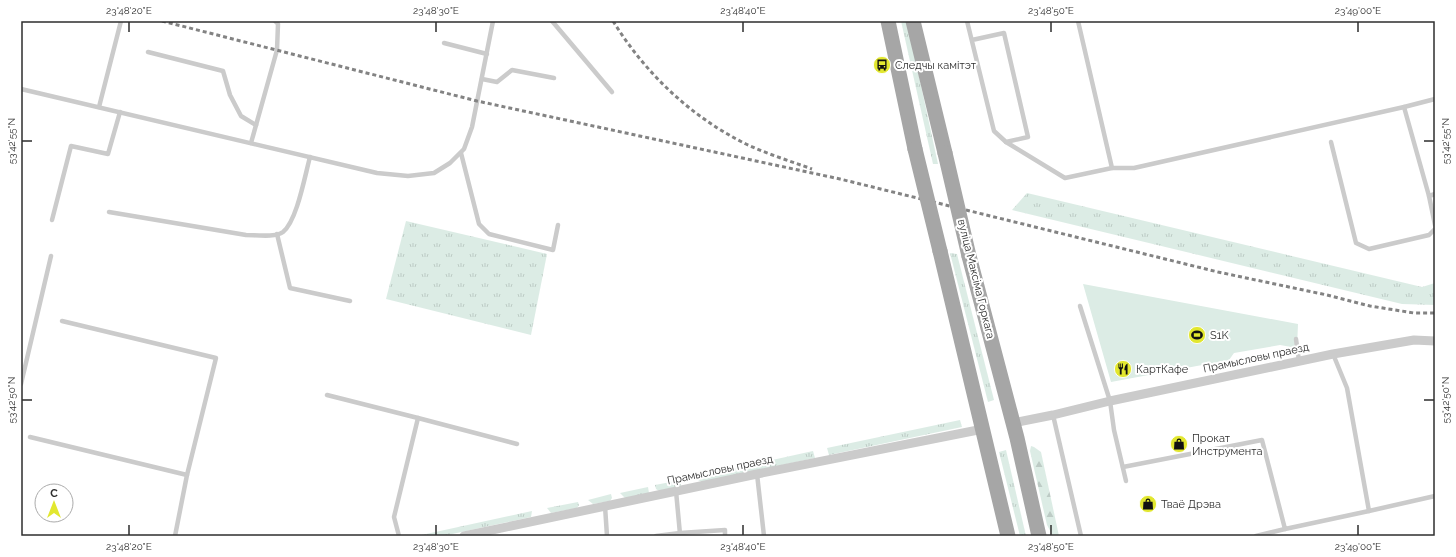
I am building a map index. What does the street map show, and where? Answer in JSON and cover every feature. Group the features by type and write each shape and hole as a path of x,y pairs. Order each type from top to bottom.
{"main road":[{"path":"888,21 915,149 1008,536"},
{"name":"вуліца Максіма Горкага","path":"913,21 969,256 1013,423 1039,536"}],"street":[{"name":"Прамысловы праезд","path":"1013,423 1333,354 1414,340 1435,341"},
{"name":"Прамысловы праезд","path":"464,536 757,474 983,429"}],"lane":[{"path":"99,107 121,21"},
{"path":"251,143 277,50 278,24 275,21"},
{"path":"21,88 377,173 408,176 434,173 450,163 464,149 472,127 494,21"},
{"path":"552,21 612,92"},
{"path":"967,21 994,131 1006,142 1065,178 1112,168 1134,168 1435,99"},
{"path":"1078,21 1112,168"},
{"path":"972,40 1004,33 1028,137 1006,142"},
{"path":"444,43 487,54"},
{"path":"148,52 223,71 230,95 241,116 256,125"},
{"path":"482,79 497,82 512,70 554,78"},
{"path":"1404,107 1429,196 1435,225"},
{"path":"52,220 71,146 108,154 120,112"},
{"path":"1331,142 1356,243 1369,249 1429,235 1435,229"},
{"path":"461,153 478,224 489,234 553,250 558,225"},
{"path":"108,212 246,235 269,236 282,233 295,211 310,157"},
{"path":"1429,196 1435,194"},
{"path":"277,234 290,288 350,301"},
{"path":"21,384 51,256"},
{"path":"1080,306 1110,401 1114,430 1126,481"},
{"path":"62,321 216,358 187,476 175,536"},
{"path":"1296,339 1299,361"},
{"path":"1333,354 1347,388 1369,511"},
{"path":"327,395 517,444"},
{"path":"1053,415 1081,536"},
{"path":"399,536 394,517 418,418"},
{"path":"30,437 187,476"},
{"path":"1123,467 1262,440 1285,529"},
{"path":"757,474 764,536"},
{"path":"676,491 680,534"},
{"path":"1256,536 1435,496"},
{"path":"605,506 607,536"},
{"path":"656,536 725,530 726,536"}],"green space":[{"path":"901,21 907,21 938,164 933,164"},
{"path":"1027,193 1422,287 1435,283 1435,305 1402,304 1012,210"},
{"path":"406,221 547,254 531,335 386,299"},
{"path":"950,253 957,254 994,400 988,402"},
{"name":"S1K","path":"1083,284 1298,324 1297,348 1280,345 1234,353 1229,360 1111,382"},
{"path":"960,420 962,427 829,455 827,448"},
{"path":"1031,446 1041,452 1059,536 1053,536 1047,525 1030,451"},
{"path":"1006,450 1026,536 1020,536 999,452"},
{"path":"813,451 815,458 702,482 696,477"},
{"path":"681,480 681,486 659,491 656,489 655,485"},
{"path":"648,487 649,493 625,498 620,493"},
{"path":"611,494 612,498 610,501 593,504 588,500"},
{"path":"578,502 579,505 577,508 551,513 547,508"},
{"path":"532,511 531,517 443,536 417,536"}],"railway":[{"path":"162,21 477,101 840,179 1218,272 1327,295 1370,306 1414,313 1435,313"},
{"path":"613,21 655,76 688,107 707,121 746,144 812,169"}],"place":[{"name":"Следчы камітэт","path":"882,65"},
{"name":"S1K","path":"1197,335"},
{"name":"КартКафе","path":"1123,369"},
{"name":"Прокат Инструмента","path":"1179,444"},
{"name":"Тваё Дрэва","path":"1148,504"}]}
